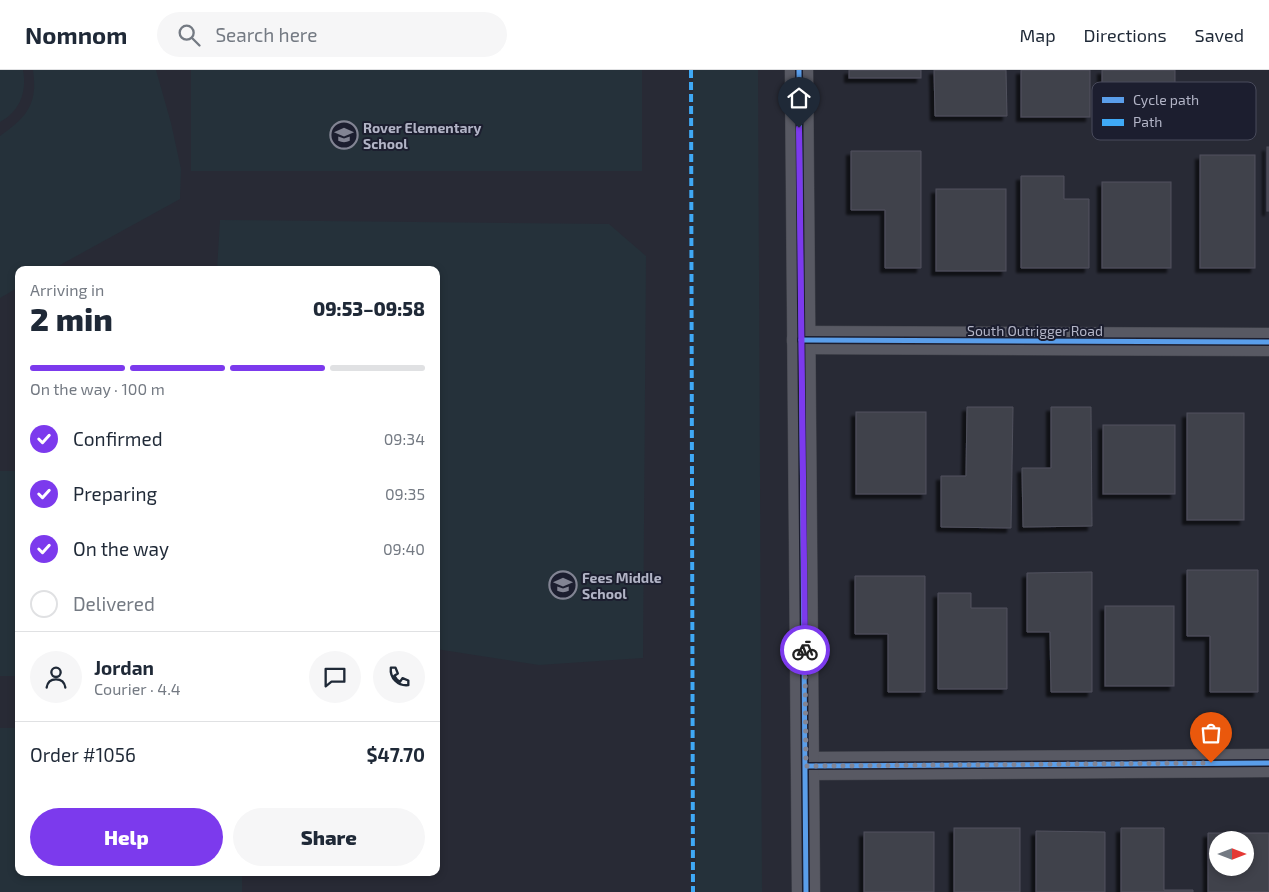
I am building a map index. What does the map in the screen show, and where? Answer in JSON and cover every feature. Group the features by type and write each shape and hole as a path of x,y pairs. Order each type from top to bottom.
{"street":[{"path":"799,70 806,892"},
{"name":"South Outrigger Road","path":"801,340 1269,342"},
{"path":"806,766 1269,763"}],"shaded area":[{"path":"0,70 23,70 24,86 21,100 17,107 7,118 0,122"},
{"path":"33,70 156,70 171,123 181,169 180,199 58,266 15,266 15,289 0,298 0,136 24,116 32,101"},
{"path":"191,70 642,70 642,171 191,171"},
{"path":"693,70 758,70 762,892 696,892"},
{"path":"220,220 609,224 646,256 643,658 539,665 440,650 440,266 217,266"},
{"path":"0,471 15,471 15,676 0,676"},
{"path":"0,728 15,728 15,876 242,876 242,892 0,892"}],"building":[{"path":"849,70 921,70 921,78 849,78"},
{"path":"934,70 1006,70 1007,116 935,116"},
{"path":"1021,70 1090,70 1090,117 1021,117"},
{"path":"1102,70 1175,70 1175,82 1102,82"},
{"path":"1267,147 1269,147 1269,211 1267,211"},
{"path":"851,151 921,151 921,268 885,268 885,210 851,210"},
{"path":"1200,155 1255,155 1255,268 1200,268"},
{"path":"1021,176 1064,176 1064,199 1089,199 1089,268 1021,268"},
{"path":"1102,182 1171,182 1171,268 1102,268"},
{"path":"936,189 1006,189 1006,271 936,271"},
{"path":"967,407 1013,407 1011,528 941,527 941,476 966,476"},
{"path":"1051,407 1091,407 1092,526 1023,527 1022,468 1051,468"},
{"path":"856,412 926,412 926,494 856,494"},
{"path":"1187,413 1244,413 1244,520 1187,520"},
{"path":"1103,425 1175,425 1175,494 1103,494"},
{"path":"1187,570 1258,570 1258,692 1210,692 1210,636 1187,636"},
{"path":"1092,572 1092,692 1051,692 1050,632 1027,632 1027,573"},
{"path":"855,576 925,576 925,692 888,692 888,634 855,634"},
{"path":"938,593 971,593 971,608 1007,608 1007,689 938,689"},
{"path":"1105,606 1174,606 1174,686 1105,686"},
{"path":"954,828 1020,828 1020,892 954,892"},
{"path":"1121,828 1164,828 1164,890 1193,890 1193,892 1121,892"},
{"path":"1036,831 1105,832 1105,892 1036,892"},
{"path":"864,832 934,832 934,892 864,892"},
{"path":"1208,833 1209,876 1254,876 1254,833 1269,833 1269,892 1208,892"}],"marked path":[{"path":"691,70 693,892"}],"cycle path":[{"path":"799,70 806,892"},
{"path":"801,340 1269,342"},
{"path":"806,766 1269,763"}],"way so far":[{"path":"805,650 806,766 1211,763"}],"place":[{"name":"Rover Elementary School","path":"344,135"},
{"name":"Fees Middle School","path":"563,585"}],"route":[{"path":"799,128 805,650"}]}
